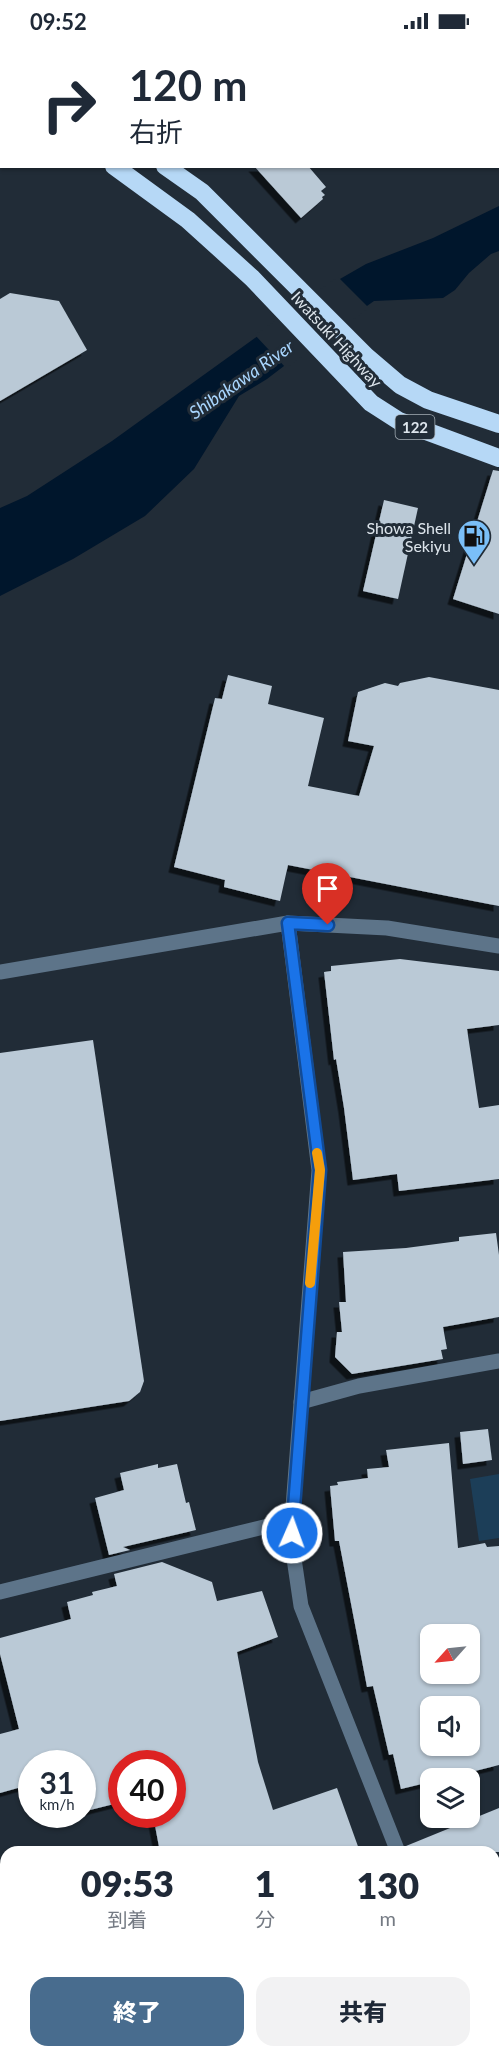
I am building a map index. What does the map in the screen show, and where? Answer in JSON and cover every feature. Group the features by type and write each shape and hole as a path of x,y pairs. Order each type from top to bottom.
{"highway":[{"name":"Iwatsuki Highway","path":"117,168 188,220 252,278 371,403 399,421 499,458"},
{"name":"Iwatsuki Highway","path":"168,168 202,192 272,259 366,356 400,385 428,400 499,424"}],"street":[{"path":"0,972 288,923 387,928 499,946"},
{"path":"288,923 320,1170 292,1520 292,1545 301,1606 396,1846"},
{"path":"301,1402 358,1386 499,1361"},
{"path":"0,1592 292,1520"}],"shaded area":[{"path":"499,1474 499,1538 479,1541 470,1479"}],"water":[{"name":"Shibakawa River","path":"499,206 499,251 491,254 469,273 455,290 443,298 374,301 267,379 239,396 194,469 145,516 73,559 0,596 0,508 27,496 112,441 326,287 366,264 433,238"}],"pier":[{"path":"338,277 369,308 286,368 255,335"}],"building":[{"path":"256,168 310,168 326,187 321,191 325,195 301,218"},
{"path":"10,293 59,301 87,350 0,401 0,299"},
{"path":"493,470 499,471 499,614 453,599"},
{"path":"384,500 418,508 398,599 363,591"},
{"path":"228,675 272,686 268,704 324,718 308,786 359,796 374,746 348,741 358,692 385,683 398,686 400,683 429,677 499,690 499,906 288,865 280,901 224,887 225,880 174,867 215,698 222,699"},
{"path":"400,959 499,971 499,1025 467,1029 479,1108 499,1105 499,1179 399,1191 397,1174 353,1180 344,1108 336,1059 334,1060 324,972 331,971 331,966"},
{"path":"93,1040 144,1381 140,1392 129,1401 0,1421 0,1053"},
{"path":"496,1233 499,1255 499,1317 443,1327 447,1349 441,1350 443,1359 352,1374 335,1357 337,1332 342,1332 339,1302 346,1302 343,1252 406,1248 459,1241 459,1237"},
{"path":"488,1429 492,1460 463,1464 460,1432"},
{"path":"449,1443 458,1548 485,1543 487,1547 499,1546 499,1765 480,1770 420,1768 420,1784 401,1789 393,1754 389,1755 373,1686 367,1687 339,1541 335,1541 330,1486 338,1485 337,1482 368,1478 367,1469 389,1467 386,1450"},
{"path":"158,1464 158,1468 177,1464 186,1503 189,1502 196,1530 123,1547 130,1550 109,1555 95,1498 124,1490 120,1473"},
{"path":"162,1562 212,1582 217,1601 262,1591 278,1637 237,1652 258,1762 273,1810 337,1788 358,1846 159,1846 155,1828 186,1828 186,1750 108,1750 108,1806 96,1808 96,1750 18,1750 18,1788 0,1793 0,1734 19,1729 0,1654 0,1638 71,1619 67,1602 93,1595 92,1592 117,1586 114,1574"},
{"path":"499,1808 499,1846 406,1846 450,1828 480,1828 480,1816"}],"slow traffic":[{"path":"310,1283 320,1170 317,1153"}],"place":[{"name":"Showa Shell Sekiyu","path":"474,565"}],"route":[{"path":"292,1533 320,1170 288,923 328,925"}]}
